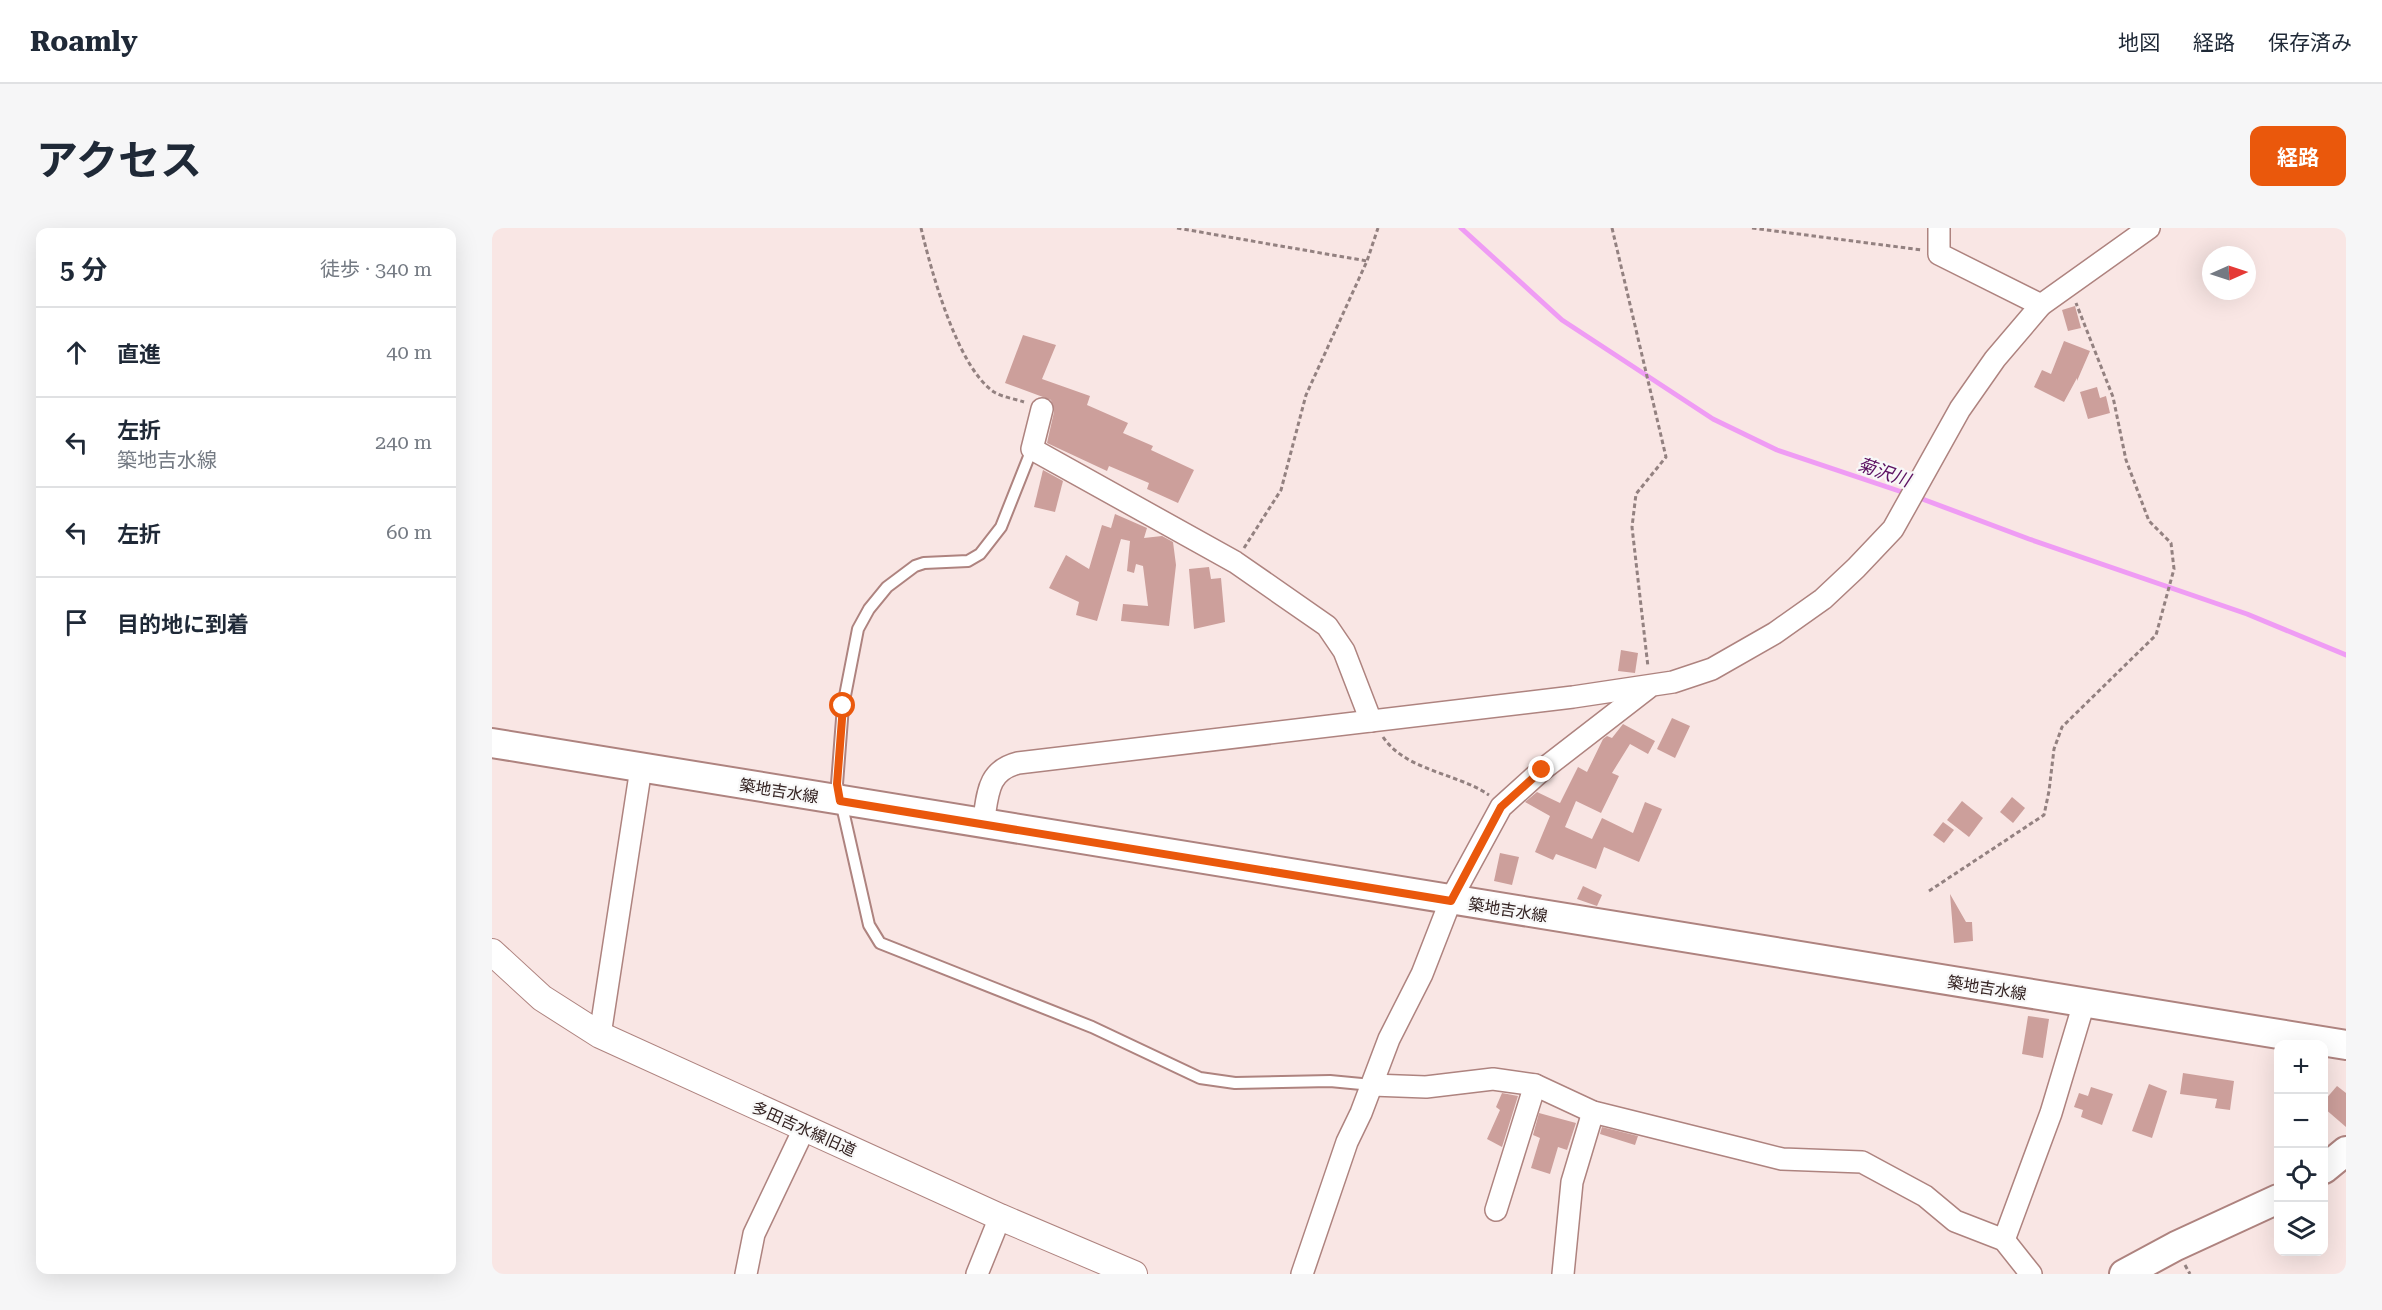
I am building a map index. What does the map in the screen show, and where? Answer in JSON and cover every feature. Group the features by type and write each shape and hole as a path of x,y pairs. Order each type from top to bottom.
{"main road":[{"name":"築地吉水線","path":"492,743 2346,1045"},
{"path":"2328,1166 2346,1150"},
{"path":"2124,1274 2176,1246 2274,1201"}],"street":[{"path":"1939,228 1939,254 2041,305"},
{"path":"983,824 989,787 1004,766 1651,686 1712,669 1749,650 1823,599 1856,568 1893,529 1960,409 1995,359 2041,305 2149,228"},
{"path":"1042,409 1032,448 1234,562 1327,626 1344,651 1371,721"},
{"path":"1302,1274 1335,1175 1389,1039 1422,974 1451,901 1501,807 1542,770 1651,686"},
{"path":"600,1035 641,768"},
{"name":"多田吉水線旧道","path":"492,952 542,998 600,1035 1000,1217 1134,1274"},
{"path":"2004,1240 2051,1113 2084,1003"},
{"path":"1372,1085 1426,1087 1493,1078 1535,1085 1593,1112 1782,1158 1862,1162 1925,1196 1955,1221 2004,1240 2031,1274"},
{"path":"1496,1210 1535,1085"},
{"path":"1563,1274 1572,1182 1593,1112"},
{"path":"746,1274 754,1234 804,1129"},
{"path":"977,1274 1000,1217"}],"lane":[{"path":"1032,448 1001,527 980,554 968,561 924,562 915,566 886,587 869,609 858,629 843,706 837,784 869,925 880,943 1092,1027 1200,1078 1235,1083 1330,1081 1372,1085"}],"path":[{"path":"921,228 933,278 975,372 994,392 1042,409"},
{"path":"1177,228 1367,261"},
{"path":"1234,562 1281,490 1306,395 1367,261 1377,228"},
{"path":"1612,228 1666,457 1636,494 1632,527 1642,631 1651,686"},
{"path":"1752,228 1939,254"},
{"path":"1929,891 2044,815 2054,749 2062,728 2156,635 2174,569 2171,543 2149,521 2126,460 2114,397 2068,285"},
{"path":"1371,721 1389,747 1410,760 1487,793 1501,807"}],"building":[{"path":"2075,306 2081,328 2068,331 2062,310"},
{"path":"1023,335 1056,345 1042,379 1090,396 1087,405 1128,423 1123,433 1153,446 1151,450 1194,470 1178,503 1147,489 1149,483 1109,466 1107,471 1047,443 1054,412 1051,400 1005,383"},
{"path":"2064,341 2090,351 2077,381 2077,378 2064,402 2034,387 2042,370 2051,374"},
{"path":"2097,387 2100,398 2106,396 2110,413 2088,419 2080,392"},
{"path":"1043,470 1063,481 1055,512 1034,507"},
{"path":"1115,514 1147,528 1144,538 1162,536 1173,542 1176,565 1169,626 1121,621 1123,604 1148,606 1143,566 1136,564 1134,573 1127,571 1130,541 1121,539 1097,621 1076,615 1079,602 1049,588 1066,555 1089,569 1102,525 1111,528"},
{"path":"1209,567 1211,579 1221,578 1225,622 1194,629 1189,569"},
{"path":"1621,650 1638,653 1635,673 1618,671"},
{"path":"1672,718 1690,726 1675,758 1657,749"},
{"path":"1623,724 1655,741 1648,754 1630,744 1612,773 1619,776 1601,813 1576,801 1565,827 1592,839 1602,818 1633,833 1645,802 1662,809 1639,862 1604,847 1596,869 1556,854 1553,860 1535,852 1550,816 1525,802 1537,792 1560,803 1578,767 1587,772 1603,739 1607,736 1612,738"},
{"path":"2012,797 2025,808 2013,823 2000,812"},
{"path":"1962,801 1983,818 1969,837 1947,820"},
{"path":"1943,822 1954,830 1944,843 1933,835"},
{"path":"1500,853 1519,857 1512,885 1494,881"},
{"path":"1583,886 1602,895 1597,906 1577,899"},
{"path":"1950,894 1966,922 1972,922 1973,941 1954,943"},
{"path":"2028,1016 2049,1019 2043,1058 2022,1054"},
{"path":"2183,1073 2234,1081 2230,1110 2215,1108 2217,1099 2180,1094"},
{"path":"2149,1084 2167,1091 2152,1138 2132,1131"},
{"path":"2337,1086 2346,1093 2346,1127 2328,1111 2328,1096"},
{"path":"2091,1087 2113,1094 2102,1125 2081,1117 2083,1110 2074,1107 2079,1093 2088,1096"},
{"path":"1502,1093 1518,1096 1502,1147 1487,1139 1500,1110 1496,1107"},
{"path":"1539,1113 1576,1123 1567,1150 1558,1147 1550,1174 1531,1168 1540,1138 1533,1135"},
{"path":"1602,1127 1638,1136 1635,1145 1600,1134"}],"waterway":[{"name":"菊沢川","path":"1461,228 1562,320 1713,419 1777,450 1908,494"},
{"name":"菊沢川","path":"1917,497 2029,539 2247,614 2346,655"}],"route":[{"path":"843,706 837,784 840,801 1451,901 1501,807 1542,770"}]}
